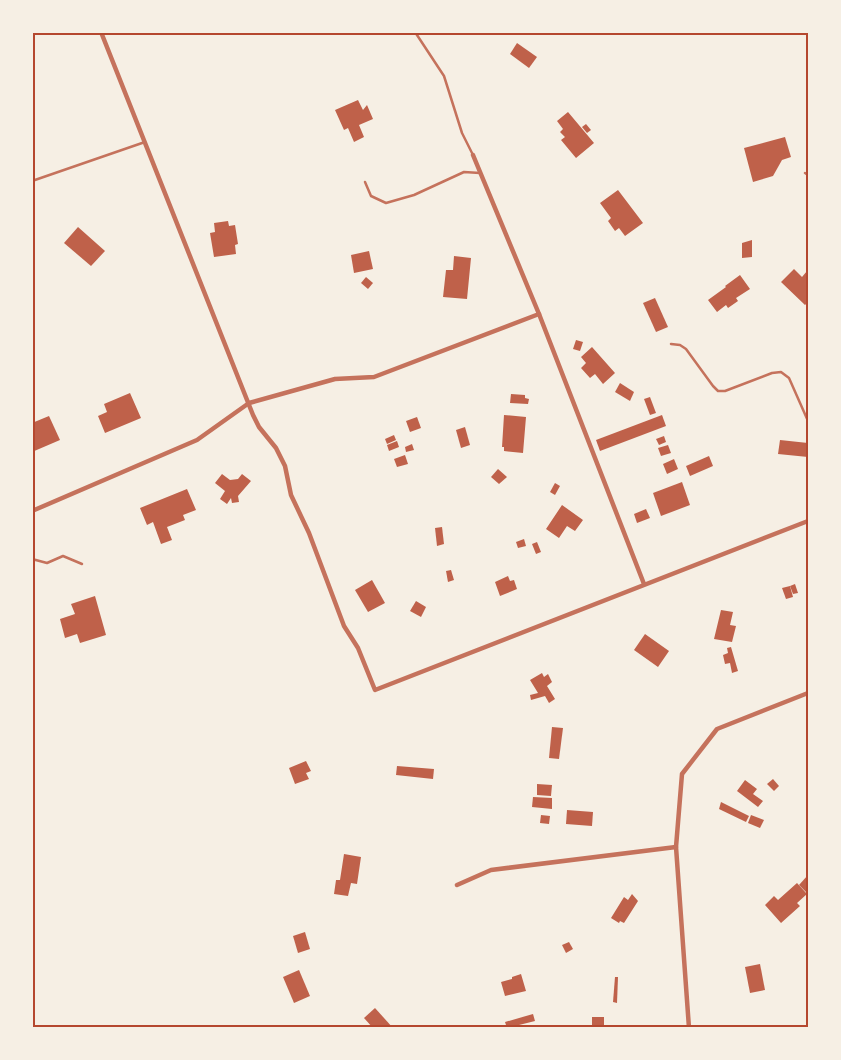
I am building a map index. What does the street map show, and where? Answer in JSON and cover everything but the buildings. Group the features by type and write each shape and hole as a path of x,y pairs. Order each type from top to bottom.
{"street":[{"path":"101,32 249,403 259,427 276,448 285,466 291,495 309,533 344,626 358,648 375,690 808,521"},
{"path":"473,155 539,314 644,584"},
{"path":"32,511 197,440 249,403 335,379 374,377 539,314"},
{"path":"688,1028 676,847 682,774 717,729 808,693"},
{"path":"457,885 492,870 676,847"}],"lane":[{"path":"415,32 444,76 462,133 473,155"},
{"path":"32,181 145,142"},
{"path":"365,182 371,196 386,203 414,195 464,172 480,173"},
{"path":"671,344 680,345 686,349 712,386 718,391 724,391 772,373 782,372 789,378 808,420"},
{"path":"32,559 47,563 63,556 82,564"}]}
